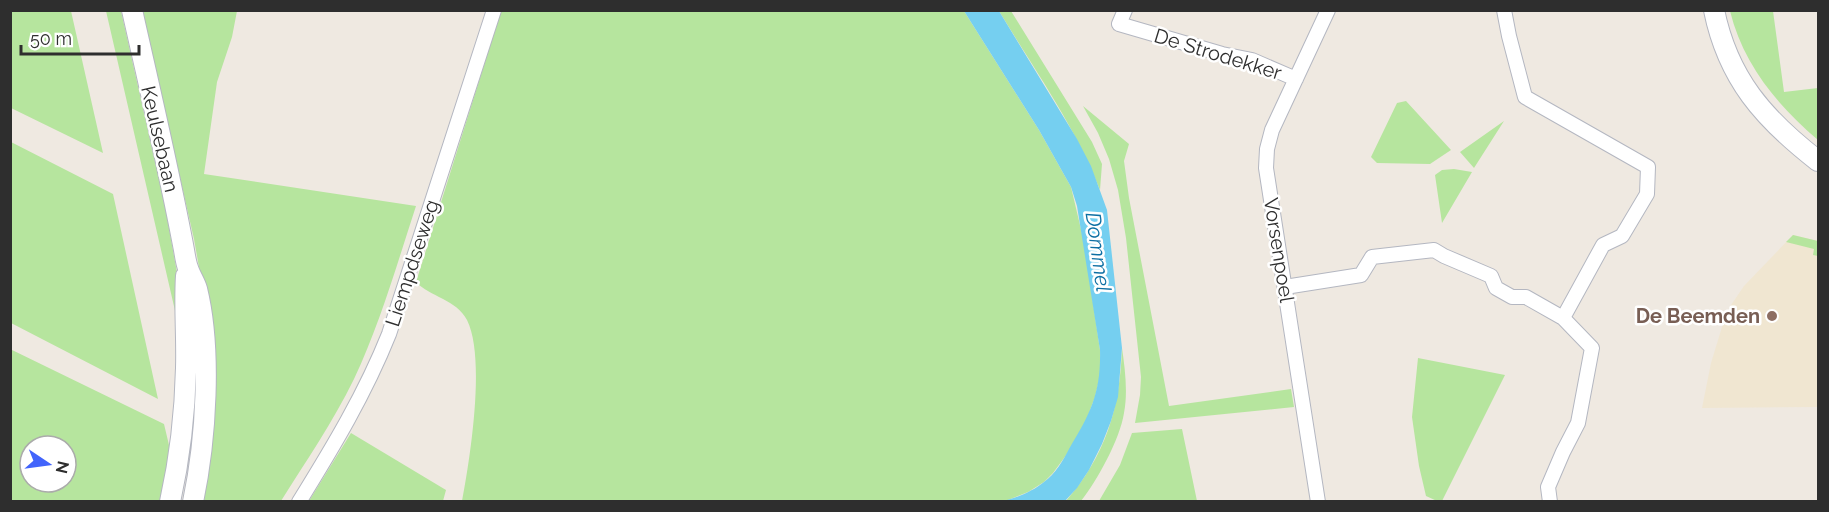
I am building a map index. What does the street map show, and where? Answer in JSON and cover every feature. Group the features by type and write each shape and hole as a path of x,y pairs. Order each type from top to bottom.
{"main road":[{"name":"Keulsebaan","path":"132,10 171,183 187,267 196,287 200,311 205,374 203,438 193,501"},
{"path":"1714,10 1719,33 1735,73 1749,94 1771,121 1818,161"},
{"name":"Keulsebaan","path":"170,501 184,411 187,267"}],"street":[{"name":"Liempdseweg","path":"299,501 340,436 374,371 385,344 494,10"},
{"name":"De Strodekker","path":"1125,10 1119,24 1222,54 1252,60 1296,79"},
{"name":"Vorsenpoel","path":"1318,501 1266,168 1267,149 1272,130 1328,10"},
{"path":"1504,10 1525,97 1648,167 1647,194 1622,236 1603,245 1563,318"},
{"path":"1285,287 1361,275 1372,257 1434,250 1491,276 1496,288 1512,297 1526,297 1563,318 1592,348 1578,423 1548,487 1550,501"}],"shaded area":[{"name":"De Beemden","path":"1793,235 1818,241 1818,407 1702,408 1711,363 1731,305 1744,286"}],"green space":[{"path":"10,11 71,11 103,153 11,108"},
{"path":"106,11 121,11 165,206 180,292 182,341"},
{"path":"142,11 237,11 232,37 217,82 204,174 416,206 380,315 354,379 328,426 281,501 199,501 208,318 194,239"},
{"path":"501,11 964,11 1039,130 1071,187 1084,242 1100,350 1101,372 1086,421 1053,473 1028,492 1003,502 462,501 475,409 473,337 467,320 456,307 416,282"},
{"path":"999,11 1011,11 1092,142 1102,164 1100,190 1079,143"},
{"path":"1730,11 1773,11 1784,92 1818,88 1818,140 1789,113 1753,66 1743,49"},
{"path":"1406,101 1451,150 1430,164 1377,163 1371,157 1397,103"},
{"path":"1083,106 1129,144 1124,161 1129,198 1169,406 1291,389 1294,407 1135,423 1141,377 1126,238 1118,190 1109,159"},
{"path":"1504,121 1474,168 1460,152"},
{"path":"11,142 113,194 158,399 11,323"},
{"path":"1442,170 1472,172 1442,223 1435,175"},
{"path":"1793,235 1818,241 1818,256 1813,255 1814,249 1786,242"},
{"path":"1122,348 1126,397 1118,435 1101,471 1081,501 1065,502 1079,485 1101,449 1114,411"},
{"path":"10,349 164,424 173,462 165,501 11,501"},
{"path":"1418,358 1505,375 1442,501 1426,496 1419,466 1412,417"},
{"path":"1182,429 1197,501 1099,501 1120,465 1132,433"},
{"path":"351,433 446,490 443,501 309,501"}],"water":[{"name":"Dommel","path":"964,11 999,11 1077,139 1091,166 1107,210 1122,348 1118,397 1102,444 1089,470 1065,501 1003,501 1019,496 1048,479 1064,458 1093,402 1099,378 1100,350 1077,206 1071,187 1039,130"}],"place":[{"name":"De Beemden","path":"1772,316"}]}
